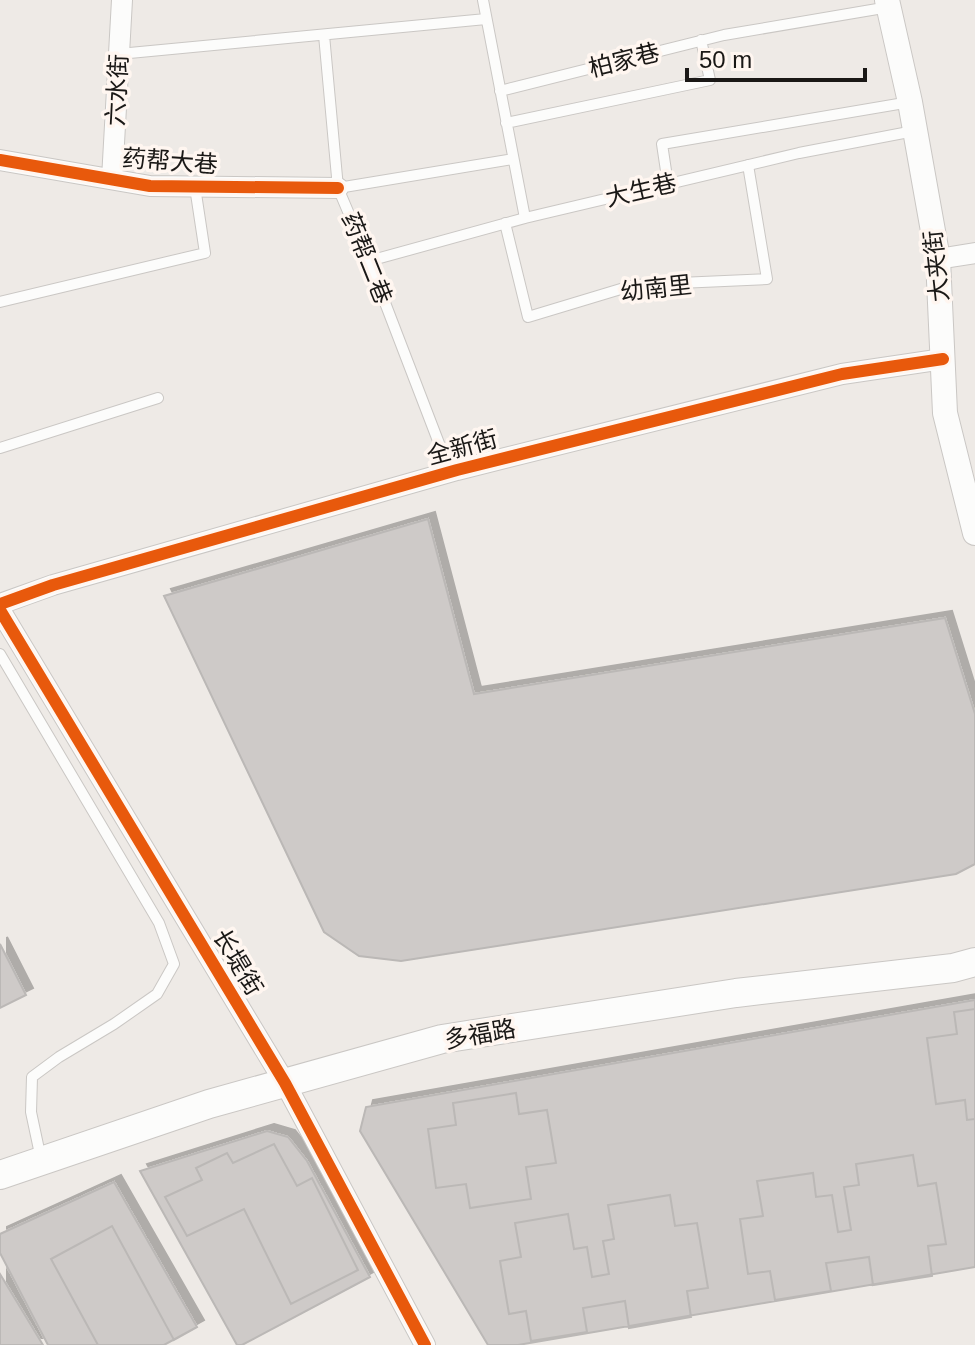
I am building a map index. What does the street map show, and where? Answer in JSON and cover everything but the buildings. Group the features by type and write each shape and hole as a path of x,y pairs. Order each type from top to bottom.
{"main road":[{"name":"多福路","path":"0,1175 209,1104 442,1039 736,993 953,968 975,962"}],"street":[{"name":"六水街","path":"112,179 122,0"},
{"name":"大夹街","path":"888,4 910,102 938,259 945,413 975,533"},
{"name":"药帮大巷","path":"0,160 150,186 338,188"},
{"path":"938,259 975,253"},
{"name":"全新街","path":"0,607 53,585 450,472 842,374 943,359"},
{"name":"长堤街","path":"0,607 285,1083 425,1345"}],"lane":[{"path":"483,0 525,218"},
{"name":"柏家巷","path":"500,91 701,40 888,4"},
{"path":"119,54 486,19"},
{"name":"药帮二巷","path":"324,35 338,188 450,472"},
{"path":"506,123 710,80 701,40"},
{"path":"668,184 662,144 910,102"},
{"name":"大生巷","path":"369,261 525,218 799,153 914,131"},
{"path":"338,188 513,159"},
{"name":"幼南里","path":"505,223 528,317 634,285 767,279 748,165"},
{"path":"0,302 205,253 195,187"},
{"path":"0,448 158,398"},
{"path":"0,654 159,923 174,964 157,994 32,1077 31,1112 42,1161"}],"cycle path":[{"path":"0,160 150,186 338,188"},
{"path":"0,604 53,585 457,470 842,374 943,359"},
{"path":"0,610 285,1083 425,1345"}]}
